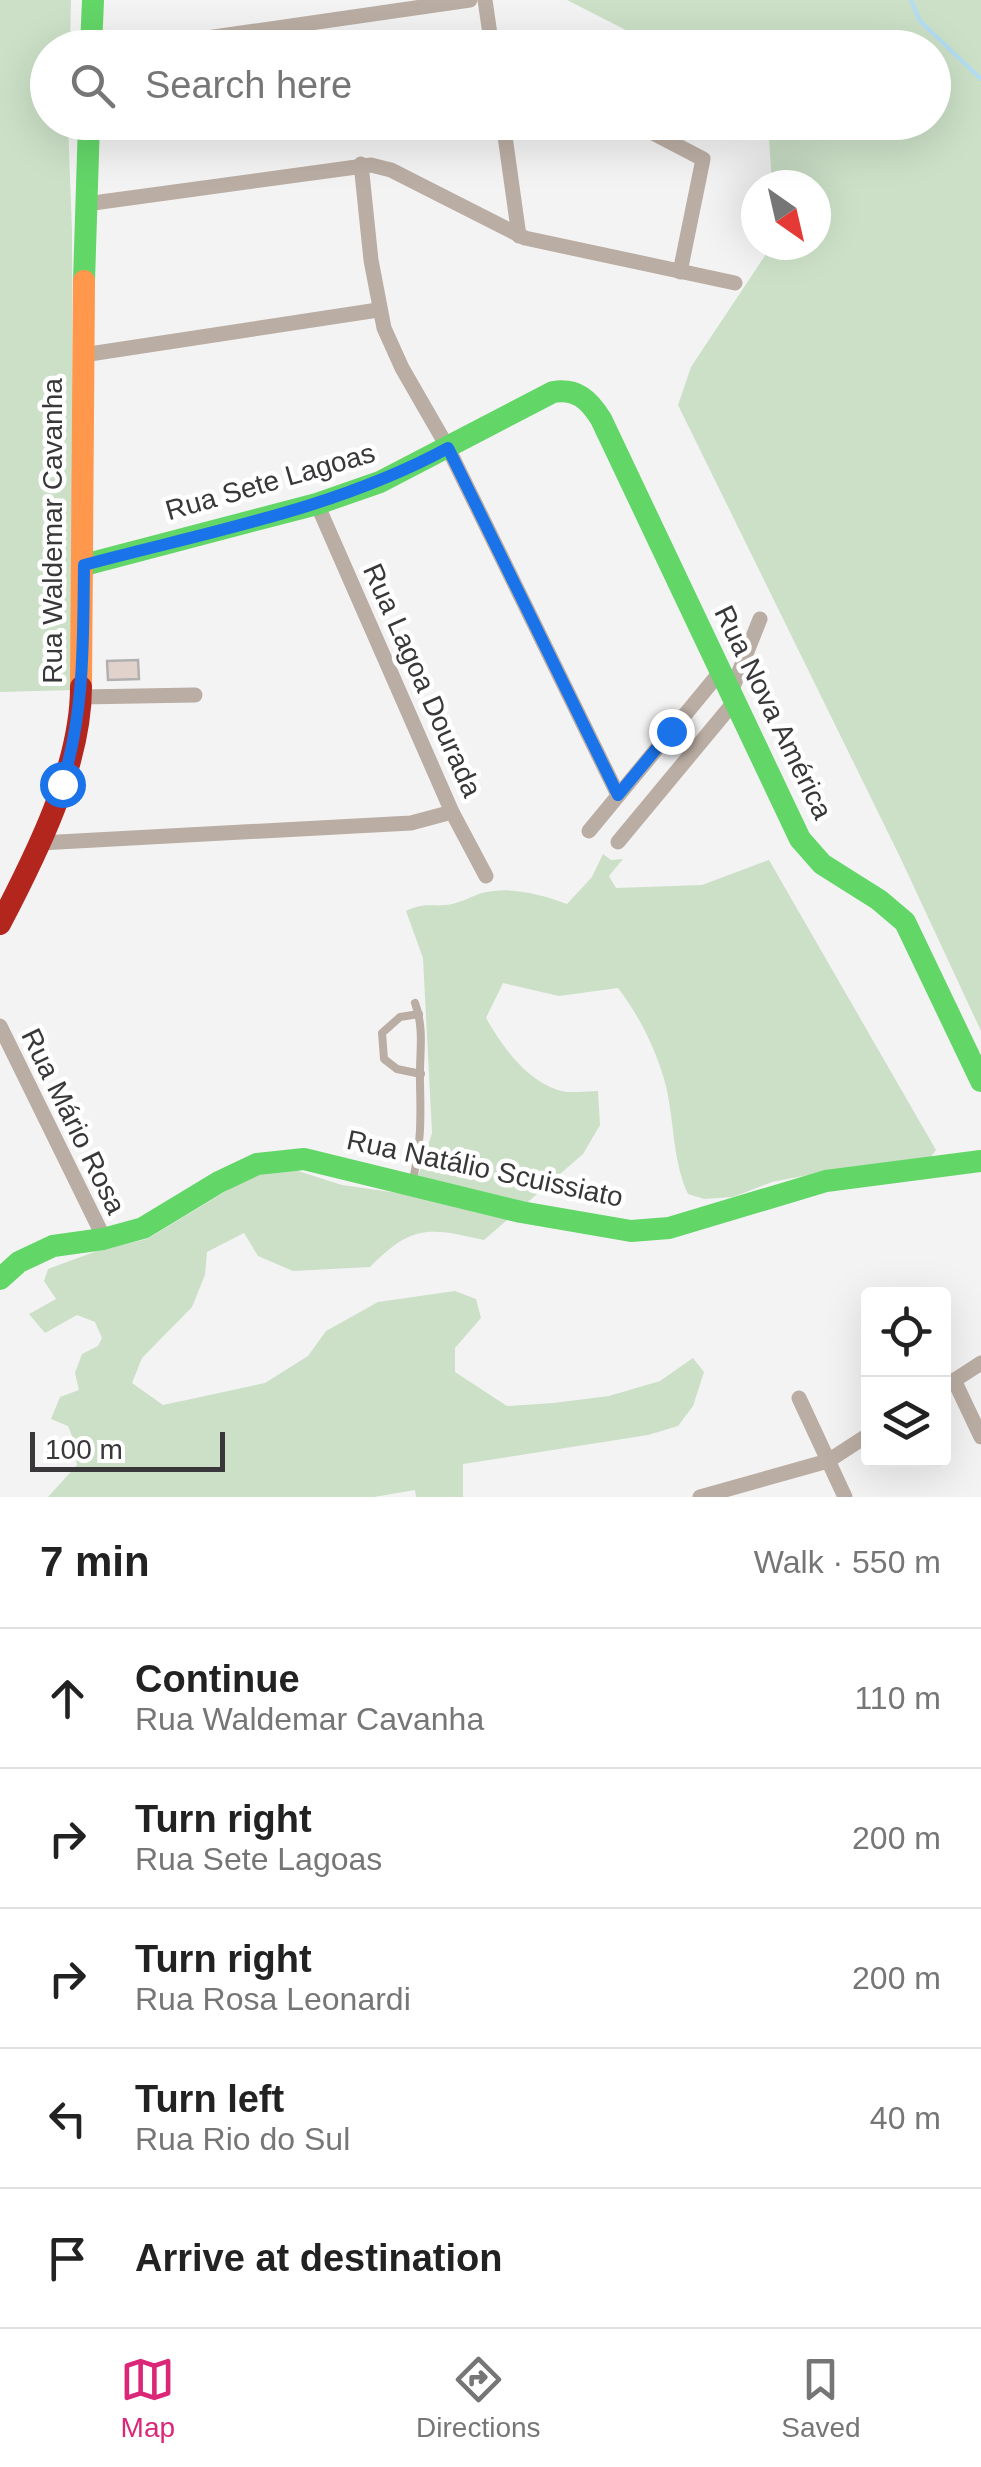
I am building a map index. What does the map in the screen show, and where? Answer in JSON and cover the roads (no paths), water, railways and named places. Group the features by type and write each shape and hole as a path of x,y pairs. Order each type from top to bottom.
{"street":[{"path":"92,30 93,0"},
{"path":"262,30 470,0"},
{"path":"486,0 490,30"},
{"name":"Rua Waldemar Cavanha","path":"0,924 40,843 71,757 81,697 88,140"},
{"path":"505,140 518,236"},
{"path":"666,140 703,160 680,272"},
{"path":"86,204 362,164 391,170 518,236 735,283"},
{"path":"362,164 378,310 402,368 448,448 618,795"},
{"path":"83,354 378,310"},
{"name":"Rua Sete Lagoas","path":"84,565 318,504 401,473 552,392 574,391"},
{"name":"Rua Nova América","path":"574,391 588,400 601,419 806,850 823,866 886,903 905,922 981,1081"},
{"name":"Rua Lagoa Dourada","path":"318,504 452,812 486,876"},
{"path":"618,842 694,750 729,688 760,619"},
{"path":"590,831 671,731 729,688"},
{"path":"81,697 194,695"},
{"path":"671,731 694,750"},
{"path":"40,843 411,823 452,812"},
{"name":"Rua Mário Rosa","path":"0,1026 104,1238"},
{"name":"Rua Natálio Scuissiato","path":"0,1279 36,1250 128,1234 155,1222 235,1172 262,1160 304,1160 536,1215 610,1228 650,1230 687,1223 826,1181 981,1160"},
{"path":"951,1383 981,1363"},
{"path":"951,1387 981,1437"},
{"path":"799,1398 844,1497"},
{"path":"700,1497 828,1461 861,1440"}],"lane":[{"path":"412,1184 424,1110 423,1050 415,1003"},
{"path":"419,1014 400,1016 382,1033 384,1058 397,1069 421,1074"}],"waterway":[{"path":"911,0 920,21 929,30"},
{"path":"951,50 981,79"}]}
